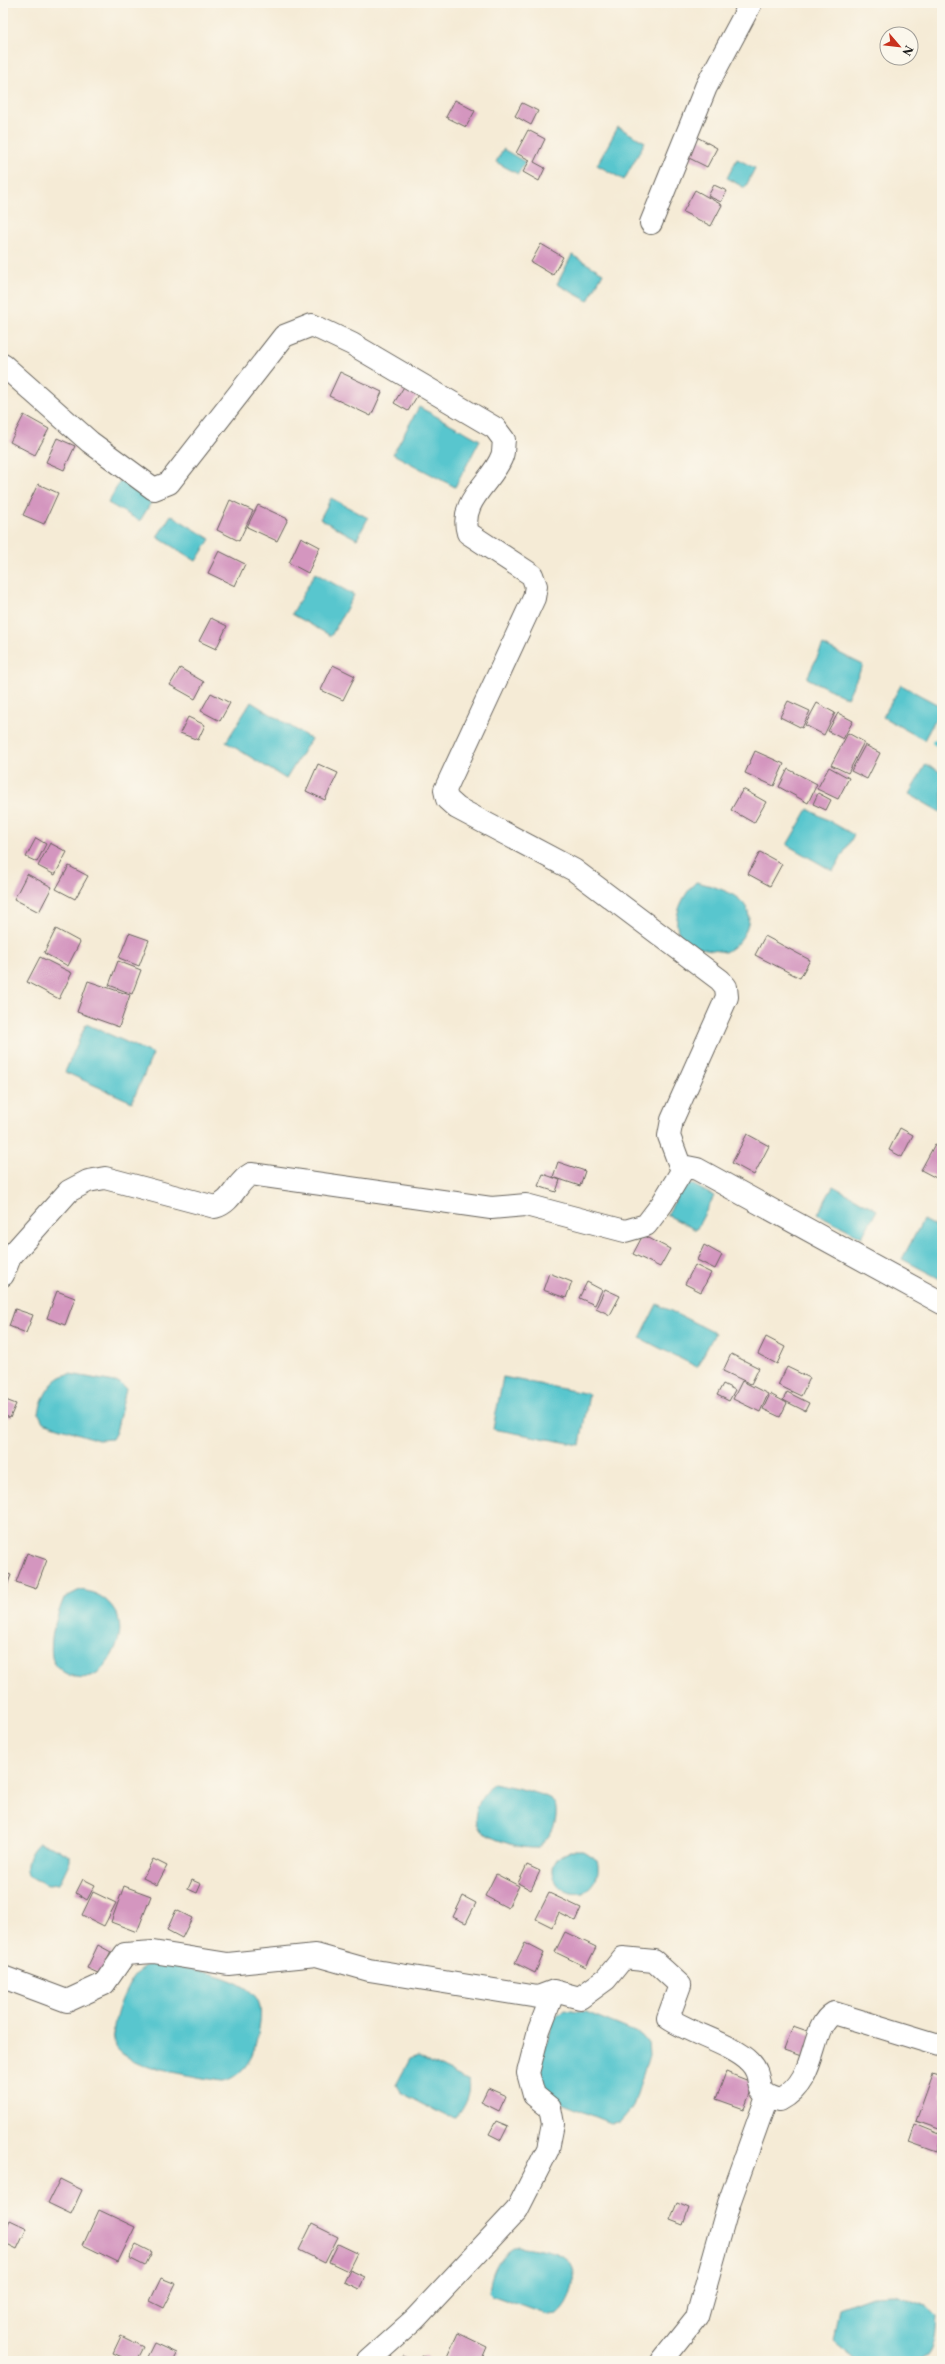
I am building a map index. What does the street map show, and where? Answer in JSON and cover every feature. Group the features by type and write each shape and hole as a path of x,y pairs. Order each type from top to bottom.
{"street":[{"path":"651,223 706,87 751,3"},
{"path":"3,365 90,442 154,489 169,483 284,336 312,325 352,344 496,428 504,440 502,456 474,498 465,523 468,533 532,574 536,586 534,598 445,790 447,799 457,808 574,870 726,986 727,997 672,1120 669,1136 682,1171"},
{"path":"3,1275 10,1257 69,1191 88,1181 105,1178 215,1207 222,1205 232,1196 244,1178 251,1174 491,1208 526,1205 626,1231 646,1225 662,1204 682,1171 687,1167 697,1169 942,1304"},
{"path":"3,1977 67,2001 104,1984 125,1954 153,1952 228,1964 316,1955 369,1970 538,1997 554,1990 580,1998 606,1979 623,1958 654,1961 680,1985 668,2018 682,2027 723,2045 750,2062 758,2075 759,2088 768,2097 780,2100 793,2093 809,2066 816,2041 827,2017 834,2013 942,2046"},
{"path":"368,2361 415,2319 517,2210 548,2149 553,2124 550,2108 534,2095 528,2073 539,2030 554,1990"},
{"path":"662,2361 697,2317 729,2203 768,2097"}],"water":[{"path":"618,127 645,142 624,180 597,165"},
{"path":"503,149 525,162 518,174 496,162"},
{"path":"737,159 755,168 745,188 727,178"},
{"path":"572,255 603,273 588,301 557,284"},
{"path":"419,407 480,440 455,487 393,454"},
{"path":"120,481 153,499 140,521 108,503"},
{"path":"331,498 368,518 357,539 320,519"},
{"path":"171,515 210,539 196,561 157,537"},
{"path":"315,573 354,595 331,636 292,614"},
{"path":"823,645 863,665 847,698 807,678"},
{"path":"901,685 942,707 924,740 883,717"},
{"path":"251,702 311,739 286,779 226,742"},
{"path":"926,764 942,773 942,813 909,794"},
{"path":"808,809 854,835 833,871 787,845"},
{"path":"696,882 725,891 741,901 747,908 749,917 747,927 743,935 739,942 725,952 693,946 682,938 678,930 678,913 681,904 690,888"},
{"path":"86,1024 153,1054 132,1102 65,1072"},
{"path":"686,1181 714,1196 696,1230 667,1215"},
{"path":"833,1186 877,1210 862,1237 818,1214"},
{"path":"923,1220 942,1230 942,1280 902,1259"},
{"path":"657,1304 715,1333 697,1367 640,1338"},
{"path":"70,1374 120,1383 126,1389 116,1432 112,1439 98,1440 43,1422 39,1414 45,1394 58,1379"},
{"path":"503,1377 589,1394 580,1445 493,1429"},
{"path":"80,1590 91,1592 105,1599 112,1606 117,1615 120,1627 118,1640 109,1660 104,1667 91,1676 83,1678 65,1673 59,1668 53,1660 51,1649 54,1627 64,1598"},
{"path":"494,1783 536,1793 550,1799 556,1805 554,1826 544,1842 537,1848 507,1843 491,1837 479,1829 475,1818 476,1811 482,1797"},
{"path":"39,1843 51,1846 70,1856 70,1861 59,1884 48,1885 28,1876 27,1863 33,1850"},
{"path":"571,1851 583,1851 597,1860 598,1870 596,1879 583,1893 572,1893 563,1890 557,1884 554,1876 553,1869 556,1861 562,1855"},
{"path":"155,1962 216,1975 246,1988 256,1997 260,2008 260,2018 254,2050 247,2065 233,2077 228,2080 218,2081 152,2068 130,2059 119,2051 115,2044 113,2035 114,2025 124,1994 135,1975 143,1968"},
{"path":"564,2009 586,2012 642,2035 648,2042 649,2055 633,2107 620,2122 611,2123 542,2095 535,2084 553,2019"},
{"path":"418,2056 469,2081 470,2086 467,2101 456,2118 446,2116 400,2092 396,2085 410,2059"},
{"path":"518,2246 556,2254 564,2258 569,2264 573,2271 571,2291 568,2300 557,2314 548,2315 492,2295 489,2292 494,2271 501,2259 506,2253"},
{"path":"896,2295 926,2306 936,2316 933,2342 928,2354 924,2358 918,2361 856,2361 833,2342 839,2308 872,2296"}],"building":[{"path":"455,100 475,111 466,127 446,117"},
{"path":"522,103 538,111 531,125 515,116"},
{"path":"528,130 545,139 534,162 545,168 539,181 523,172 530,160 516,153"},
{"path":"695,136 717,148 707,167 685,156"},
{"path":"714,185 727,191 721,202 708,196"},
{"path":"695,190 722,205 711,226 683,212"},
{"path":"541,244 563,257 553,275 531,262"},
{"path":"340,372 382,392 371,416 329,396"},
{"path":"405,385 419,393 408,411 394,403"},
{"path":"24,415 49,429 35,455 10,442"},
{"path":"57,438 75,446 64,470 46,462"},
{"path":"38,484 58,493 44,524 23,515"},
{"path":"230,500 253,511 239,541 217,530"},
{"path":"258,505 288,519 277,541 247,527"},
{"path":"301,537 320,547 308,573 289,563"},
{"path":"219,551 245,564 235,586 208,573"},
{"path":"211,618 227,626 216,649 199,641"},
{"path":"333,665 355,676 343,700 321,690"},
{"path":"180,668 204,682 195,699 170,685"},
{"path":"211,693 230,703 220,721 201,711"},
{"path":"788,701 810,711 802,728 780,717"},
{"path":"817,703 835,713 824,735 805,725"},
{"path":"838,713 853,721 843,739 828,731"},
{"path":"188,717 205,725 198,740 180,733"},
{"path":"848,733 864,742 848,773 831,765"},
{"path":"865,745 880,753 867,779 851,771"},
{"path":"755,751 784,764 774,786 745,773"},
{"path":"318,764 338,773 325,800 306,791"},
{"path":"829,767 849,778 838,799 817,789"},
{"path":"788,769 817,784 808,803 779,787"},
{"path":"743,789 766,802 754,823 731,810"},
{"path":"818,793 831,800 826,810 813,804"},
{"path":"36,838 46,844 37,862 26,857"},
{"path":"50,843 67,852 55,875 38,866"},
{"path":"760,852 782,864 770,886 748,874"},
{"path":"69,866 88,876 75,899 56,889"},
{"path":"27,874 52,887 39,912 14,899"},
{"path":"56,929 80,942 68,966 44,953"},
{"path":"129,933 149,940 139,966 119,958"},
{"path":"765,936 810,960 800,978 755,955"},
{"path":"40,957 72,973 59,999 27,982"},
{"path":"118,961 141,970 132,994 109,985"},
{"path":"88,981 130,995 119,1027 77,1012"},
{"path":"900,1128 913,1135 902,1157 889,1150"},
{"path":"747,1134 769,1146 754,1175 732,1163"},
{"path":"935,1144 942,1147 942,1181 921,1170"},
{"path":"558,1162 585,1171 580,1186 553,1177"},
{"path":"543,1174 560,1180 556,1192 538,1186"},
{"path":"643,1235 670,1249 660,1267 633,1254"},
{"path":"704,1245 722,1255 715,1269 697,1260"},
{"path":"695,1265 711,1273 701,1292 685,1284"},
{"path":"549,1273 572,1282 566,1298 543,1290"},
{"path":"587,1282 602,1290 595,1305 579,1298"},
{"path":"605,1289 620,1296 610,1315 596,1308"},
{"path":"57,1291 75,1298 65,1325 47,1318"},
{"path":"15,1309 33,1315 26,1333 9,1326"},
{"path":"766,1337 785,1347 777,1364 758,1354"},
{"path":"731,1354 759,1368 751,1384 723,1371"},
{"path":"787,1367 810,1378 801,1396 778,1385"},
{"path":"742,1381 768,1394 760,1412 733,1399"},
{"path":"723,1384 735,1390 729,1401 717,1395"},
{"path":"787,1392 809,1403 805,1411 783,1400"},
{"path":"770,1394 787,1403 780,1417 763,1409"},
{"path":"3,1399 16,1404 10,1418 3,1415"},
{"path":"27,1553 47,1560 36,1589 16,1582"},
{"path":"3,1572 11,1575 3,1597"},
{"path":"153,1859 167,1866 157,1885 143,1878"},
{"path":"527,1865 540,1871 531,1890 518,1883"},
{"path":"496,1874 519,1886 508,1908 485,1896"},
{"path":"83,1879 95,1885 87,1900 76,1893"},
{"path":"192,1880 201,1884 197,1893 188,1889"},
{"path":"124,1886 151,1896 137,1932 111,1922"},
{"path":"93,1892 116,1903 104,1926 82,1915"},
{"path":"549,1893 581,1908 575,1921 559,1913 552,1927 536,1919"},
{"path":"463,1896 476,1903 466,1923 453,1917"},
{"path":"176,1910 192,1918 182,1938 167,1930"},
{"path":"565,1932 596,1947 586,1967 555,1952"},
{"path":"525,1943 544,1953 535,1973 515,1963"},
{"path":"98,1945 111,1952 100,1974 87,1968"},
{"path":"793,2026 813,2033 804,2057 784,2050"},
{"path":"726,2072 754,2083 744,2109 716,2099"},
{"path":"933,2074 942,2077 942,2130 916,2121"},
{"path":"488,2088 506,2096 499,2111 481,2102"},
{"path":"496,2121 508,2126 501,2140 489,2134"},
{"path":"915,2124 942,2135 937,2152 909,2142"},
{"path":"60,2179 82,2190 71,2214 48,2203"},
{"path":"677,2203 689,2208 683,2225 670,2220"},
{"path":"99,2210 135,2227 118,2262 83,2245"},
{"path":"10,2220 27,2228 17,2249 3,2242 3,2235"},
{"path":"312,2224 338,2237 325,2263 299,2250"},
{"path":"136,2244 152,2252 145,2266 129,2258"},
{"path":"338,2244 357,2253 348,2271 329,2262"},
{"path":"350,2270 365,2277 359,2289 344,2282"},
{"path":"161,2278 176,2284 164,2308 150,2301"},
{"path":"458,2333 487,2347 481,2361 445,2361"},
{"path":"121,2336 143,2347 136,2361 123,2361 124,2358 113,2353"},
{"path":"154,2343 176,2353 172,2361 145,2361"},
{"path":"403,2356 414,2361 401,2361"},
{"path":"422,2356 433,2361 420,2361"}],"waterway":[{"path":"935,742 942,746"}]}
